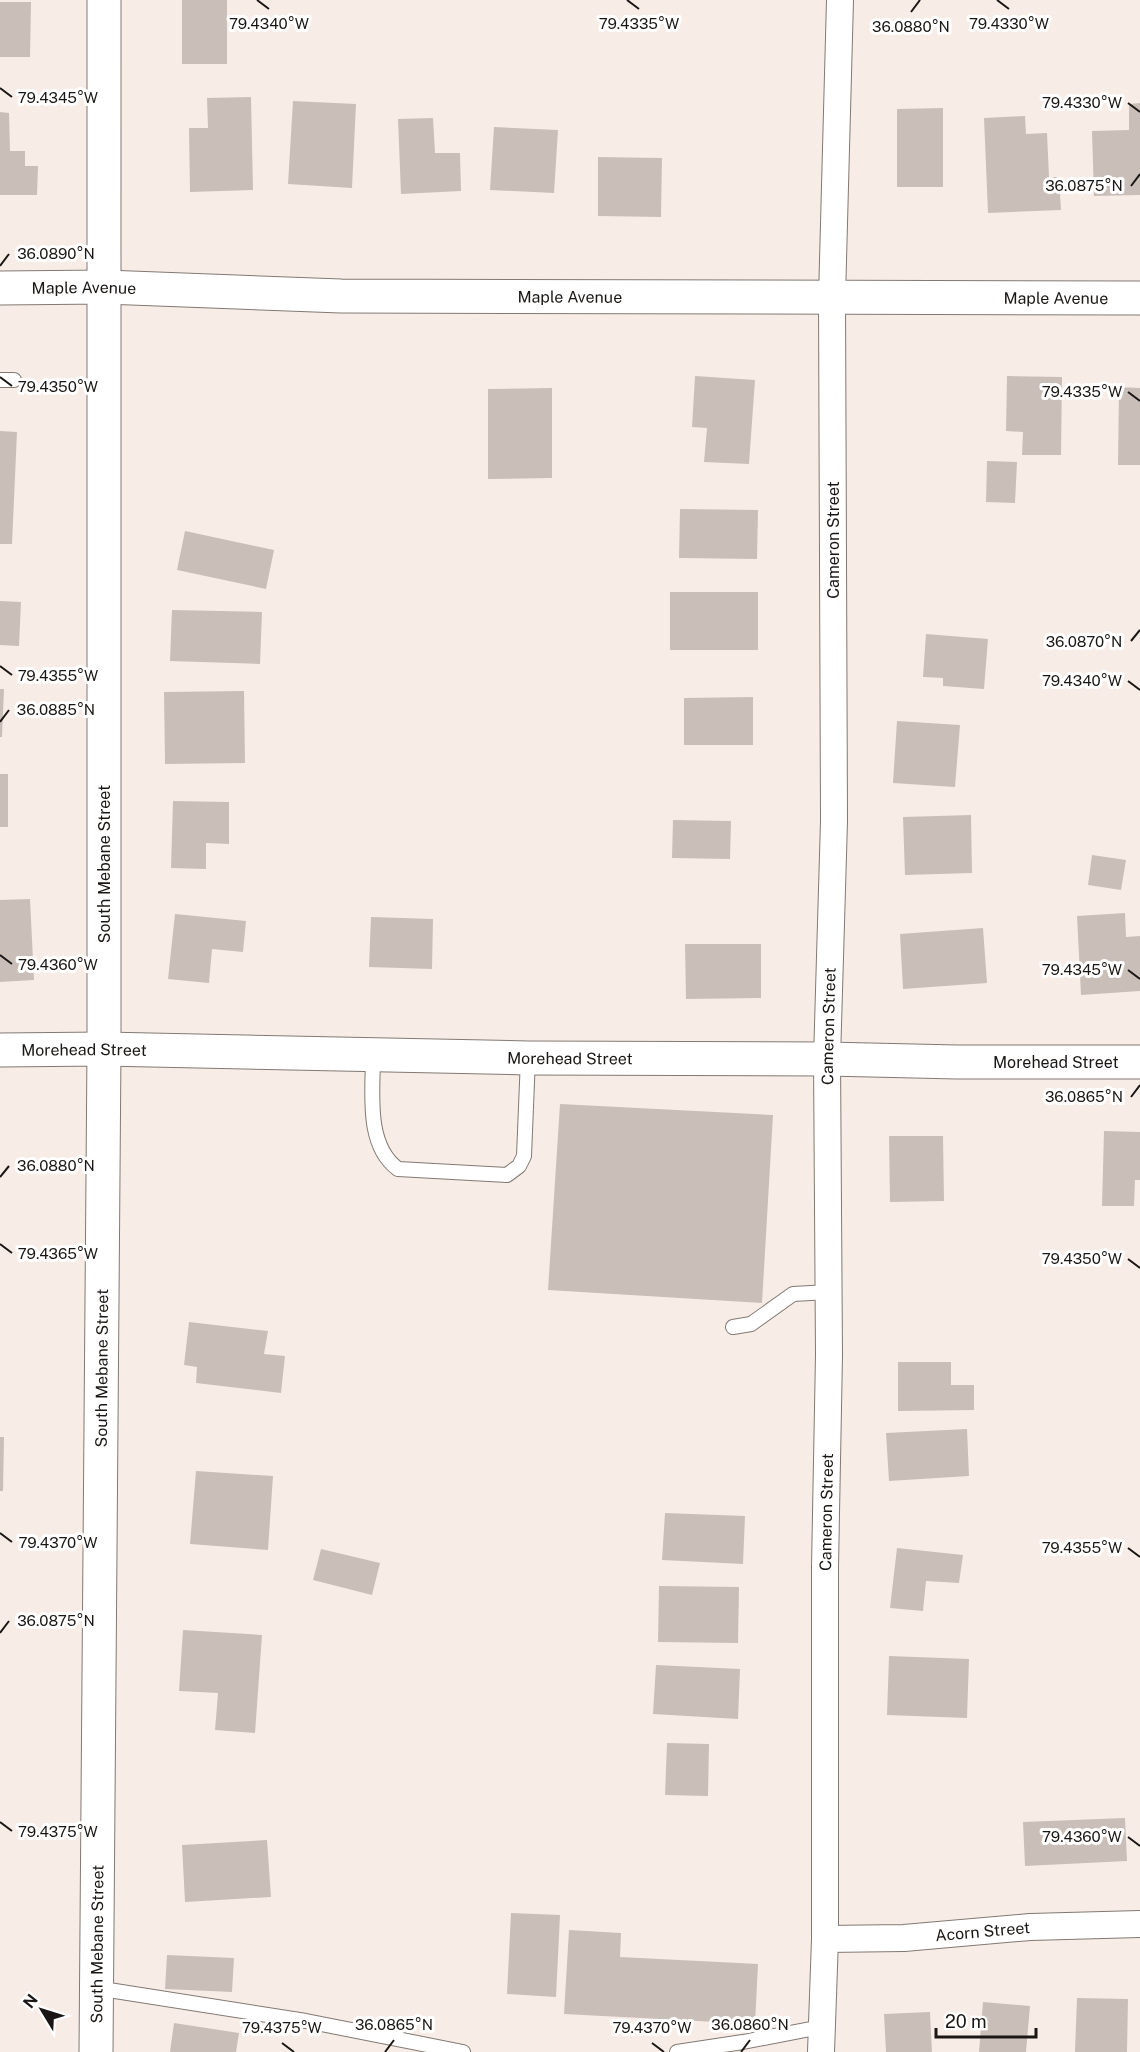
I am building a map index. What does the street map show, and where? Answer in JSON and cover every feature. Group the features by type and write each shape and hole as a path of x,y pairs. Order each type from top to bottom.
{"street":[{"name":"South Mebane Street","path":"96,2052 104,1049 104,0"},
{"name":"Cameron Street","path":"821,2039 825,1939 825,1567 829,1292 827,1059 834,821 832,298 840,0"},
{"name":"Maple Avenue","path":"0,288 105,287 341,296 1140,298"},
{"name":"Morehead Street","path":"0,1050 104,1049 528,1059 1140,1062"},
{"name":"Acorn Street","path":"825,1939 904,1938 1030,1927 1140,1924"}],"lane":[{"path":"373,1055 373,1116 382,1151 388,1162 398,1169 507,1175 519,1166 524,1156 528,1059"},
{"path":"733,1327 751,1324 792,1294 829,1292"},
{"path":"96,1988 306,2021 462,2052"},
{"path":"677,2052 743,2042 821,2039"}],"building":[{"path":"182,0 227,0 227,64 182,64"},
{"path":"0,2 31,2 30,57 0,57"},
{"path":"251,97 253,190 190,192 189,128 208,128 207,98"},
{"path":"293,101 356,104 352,188 288,184"},
{"path":"1140,103 1140,195 1094,196 1092,131 1129,130 1129,104"},
{"path":"943,108 943,187 897,187 897,109"},
{"path":"0,112 9,113 10,151 25,151 25,166 38,166 37,195 0,195"},
{"path":"1025,116 1026,134 1047,133 1049,177 1059,177 1061,210 988,213 984,118"},
{"path":"433,118 435,153 460,153 461,191 401,194 398,119"},
{"path":"494,127 558,130 554,193 490,190"},
{"path":"598,157 662,158 661,217 598,216"},
{"path":"695,376 755,380 749,464 704,462 707,428 692,427"},
{"path":"1007,376 1062,377 1061,455 1022,455 1023,432 1006,431"},
{"path":"1119,387 1140,388 1140,465 1118,465"},
{"path":"552,388 552,478 488,479 488,389"},
{"path":"0,431 17,432 12,544 0,544"},
{"path":"987,461 1017,462 1015,503 986,502"},
{"path":"680,509 758,510 757,559 679,558"},
{"path":"185,531 274,550 266,589 177,570"},
{"path":"670,592 758,592 758,650 670,650"},
{"path":"0,601 21,602 19,646 0,645"},
{"path":"172,610 262,612 260,664 170,661"},
{"path":"926,634 988,639 984,689 943,686 943,678 923,677"},
{"path":"0,689 4,689 2,737 0,737"},
{"path":"244,691 245,763 165,764 164,692"},
{"path":"753,697 753,745 684,745 684,698"},
{"path":"897,721 960,725 955,787 893,783"},
{"path":"0,774 8,774 8,827 0,827"},
{"path":"173,801 229,802 229,844 206,843 206,869 171,868"},
{"path":"971,815 972,873 905,875 903,817"},
{"path":"673,820 731,821 730,859 672,858"},
{"path":"1092,855 1126,860 1121,890 1088,885"},
{"path":"30,899 34,980 0,982 0,900"},
{"path":"1125,913 1126,937 1140,936 1140,991 1081,995 1077,916"},
{"path":"175,914 246,921 243,952 212,949 209,983 168,979"},
{"path":"371,917 433,919 432,969 369,967"},
{"path":"983,928 987,983 903,989 900,934"},
{"path":"685,944 761,944 761,998 686,999"},
{"path":"560,1104 773,1115 762,1303 548,1290"},
{"path":"1104,1131 1140,1132 1140,1180 1135,1180 1134,1206 1102,1206"},
{"path":"889,1136 943,1136 944,1201 890,1202"},
{"path":"189,1322 268,1331 264,1354 285,1356 281,1393 196,1383 197,1367 184,1365"},
{"path":"898,1362 951,1362 951,1385 974,1385 974,1410 898,1411"},
{"path":"967,1429 969,1476 889,1481 886,1433"},
{"path":"0,1437 4,1437 3,1491 0,1491"},
{"path":"196,1471 273,1476 268,1550 190,1544"},
{"path":"665,1513 745,1516 743,1564 662,1560"},
{"path":"897,1548 963,1555 959,1583 926,1581 923,1611 890,1608"},
{"path":"321,1549 380,1563 372,1595 313,1580"},
{"path":"659,1586 739,1587 738,1643 658,1642"},
{"path":"183,1630 262,1635 255,1733 215,1730 218,1693 179,1691"},
{"path":"889,1656 969,1659 967,1718 887,1715"},
{"path":"656,1665 740,1669 738,1719 653,1714"},
{"path":"667,1743 709,1744 708,1796 665,1795"},
{"path":"1125,1818 1127,1861 1025,1866 1023,1822"},
{"path":"267,1840 271,1897 185,1902 182,1845"},
{"path":"511,1913 560,1915 556,1997 507,1994"},
{"path":"569,1930 621,1933 620,1957 758,1964 755,2024 564,2014"},
{"path":"167,1955 234,1958 232,1992 165,1989"},
{"path":"1077,1998 1128,1999 1127,2052 1075,2052"},
{"path":"983,2002 1030,2006 1026,2052 979,2052"},
{"path":"930,2012 932,2052 886,2052 884,2014"},
{"path":"174,2023 239,2033 236,2052 170,2052"}]}
